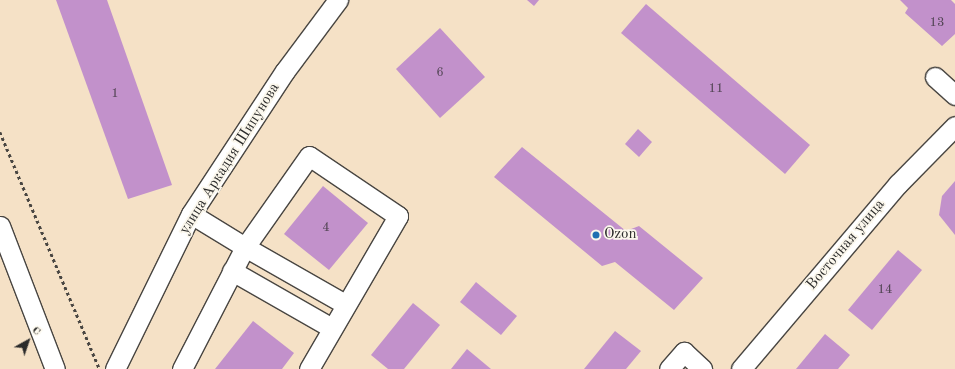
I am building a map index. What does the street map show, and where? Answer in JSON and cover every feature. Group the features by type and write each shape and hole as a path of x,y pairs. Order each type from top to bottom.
{"street":[{"name":"улица Аркадия Шипунова","path":"115,369 191,214 285,71 338,0"},
{"path":"935,77 955,95"},
{"name":"Восточная улица","path":"741,369 898,184 955,126"},
{"path":"182,369 244,247 309,156 398,216 345,304 314,367"},
{"path":"191,214 244,247 345,304"},
{"path":"0,226 55,369"},
{"path":"232,271 332,328"},
{"path":"670,369 684,352 702,369"}],"path":[{"path":"0,132 99,369"}],"building":[{"path":"56,0 107,0 172,185 128,199"},
{"path":"527,0 539,0 534,6"},
{"path":"900,0 951,0 955,4 955,34 942,46 905,13 908,8"},
{"path":"646,4 810,145 785,174 621,33"},
{"path":"440,28 485,77 440,118 396,69"},
{"path":"638,129 652,142 639,157 625,144"},
{"path":"522,147 626,231 639,226 703,278 674,310 615,262 602,266 494,177"},
{"path":"955,181 955,235 939,215 942,196"},
{"path":"323,186 368,223 329,270 284,234"},
{"path":"898,250 922,270 872,330 848,310"},
{"path":"476,282 517,316 501,335 460,302"},
{"path":"413,303 440,325 404,369 388,369 371,355"},
{"path":"253,321 294,353 282,369 215,369"},
{"path":"615,331 641,351 626,369 584,369"},
{"path":"825,334 850,355 838,369 796,369"},
{"path":"467,349 491,369 451,369"}],"place":[{"name":"Ozon","path":"596,235"}]}
